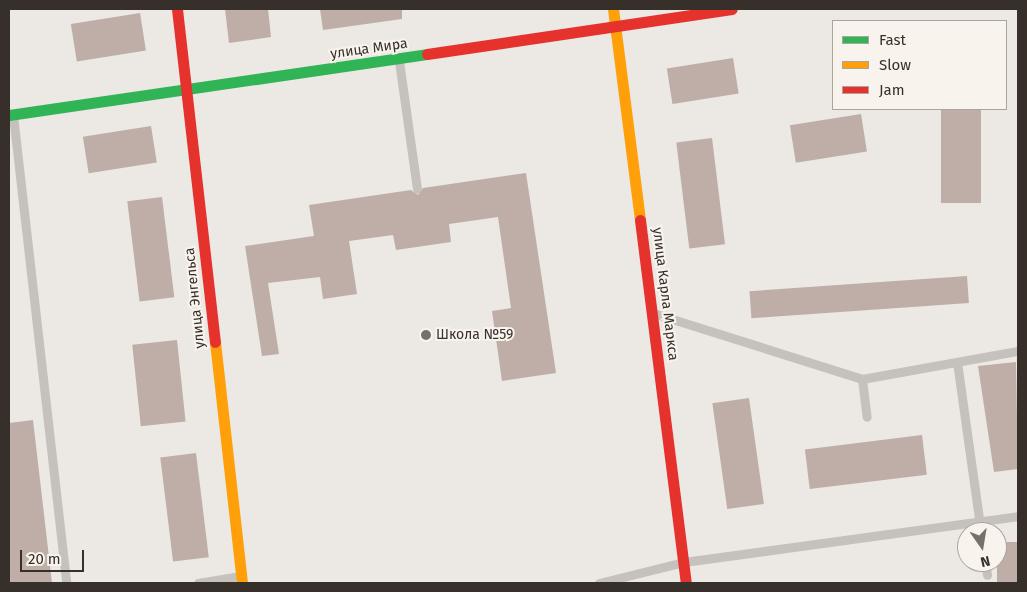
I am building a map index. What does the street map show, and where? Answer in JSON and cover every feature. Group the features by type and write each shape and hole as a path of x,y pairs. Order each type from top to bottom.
{"street":[{"name":"улица Энгельса","path":"177,9 241,580"},
{"name":"улица Карла Маркса","path":"612,9 686,583"},
{"name":"улица Мира","path":"11,115 187,88 399,60 615,24 732,9"}],"lane":[{"path":"399,60 417,189"},
{"path":"11,115 66,583"},
{"path":"652,313 862,379 1018,351"},
{"path":"957,362 979,521"},
{"path":"862,379 867,417"},
{"path":"599,583 684,562 1018,516"},
{"path":"198,583 241,580"}],"building":[{"path":"225,9 268,9 271,37 229,43"},
{"path":"320,9 402,9 402,19 323,30"},
{"path":"140,13 146,51 77,61 71,24"},
{"path":"733,58 739,94 672,104 667,68"},
{"path":"941,110 981,110 981,203 941,203"},
{"path":"861,114 867,152 796,163 790,125"},
{"path":"151,126 157,163 89,173 83,137"},
{"path":"712,138 725,244 689,249 676,142"},
{"path":"526,173 556,373 502,381 492,311 511,308 498,217 449,224 451,242 396,250 393,235 349,241 357,294 323,299 320,277 268,283 279,354 262,356 245,246 314,236 309,205 411,190 418,195 423,188"},
{"path":"162,197 174,297 140,302 127,201"},
{"path":"967,276 969,303 751,318 750,291"},
{"path":"177,340 186,422 141,426 132,345"},
{"path":"1016,362 1018,469 994,472 978,366"},
{"path":"749,398 764,504 727,509 712,403"},
{"path":"33,420 52,583 10,583 9,423"},
{"path":"922,435 927,475 810,489 805,449"},
{"path":"196,453 209,557 173,562 160,457"},
{"path":"1007,542 1018,542 1018,583 997,583 997,572 1007,572"}],"traffic: fast":[{"path":"9,115 427,54"}],"traffic: slow":[{"path":"613,9 640,220"},
{"path":"215,342 242,583"}],"traffic: jam":[{"path":"177,9 215,342"},
{"path":"427,54 732,9"},
{"path":"640,220 686,583"}],"place":[{"name":"Школа №59","path":"426,335"}]}
